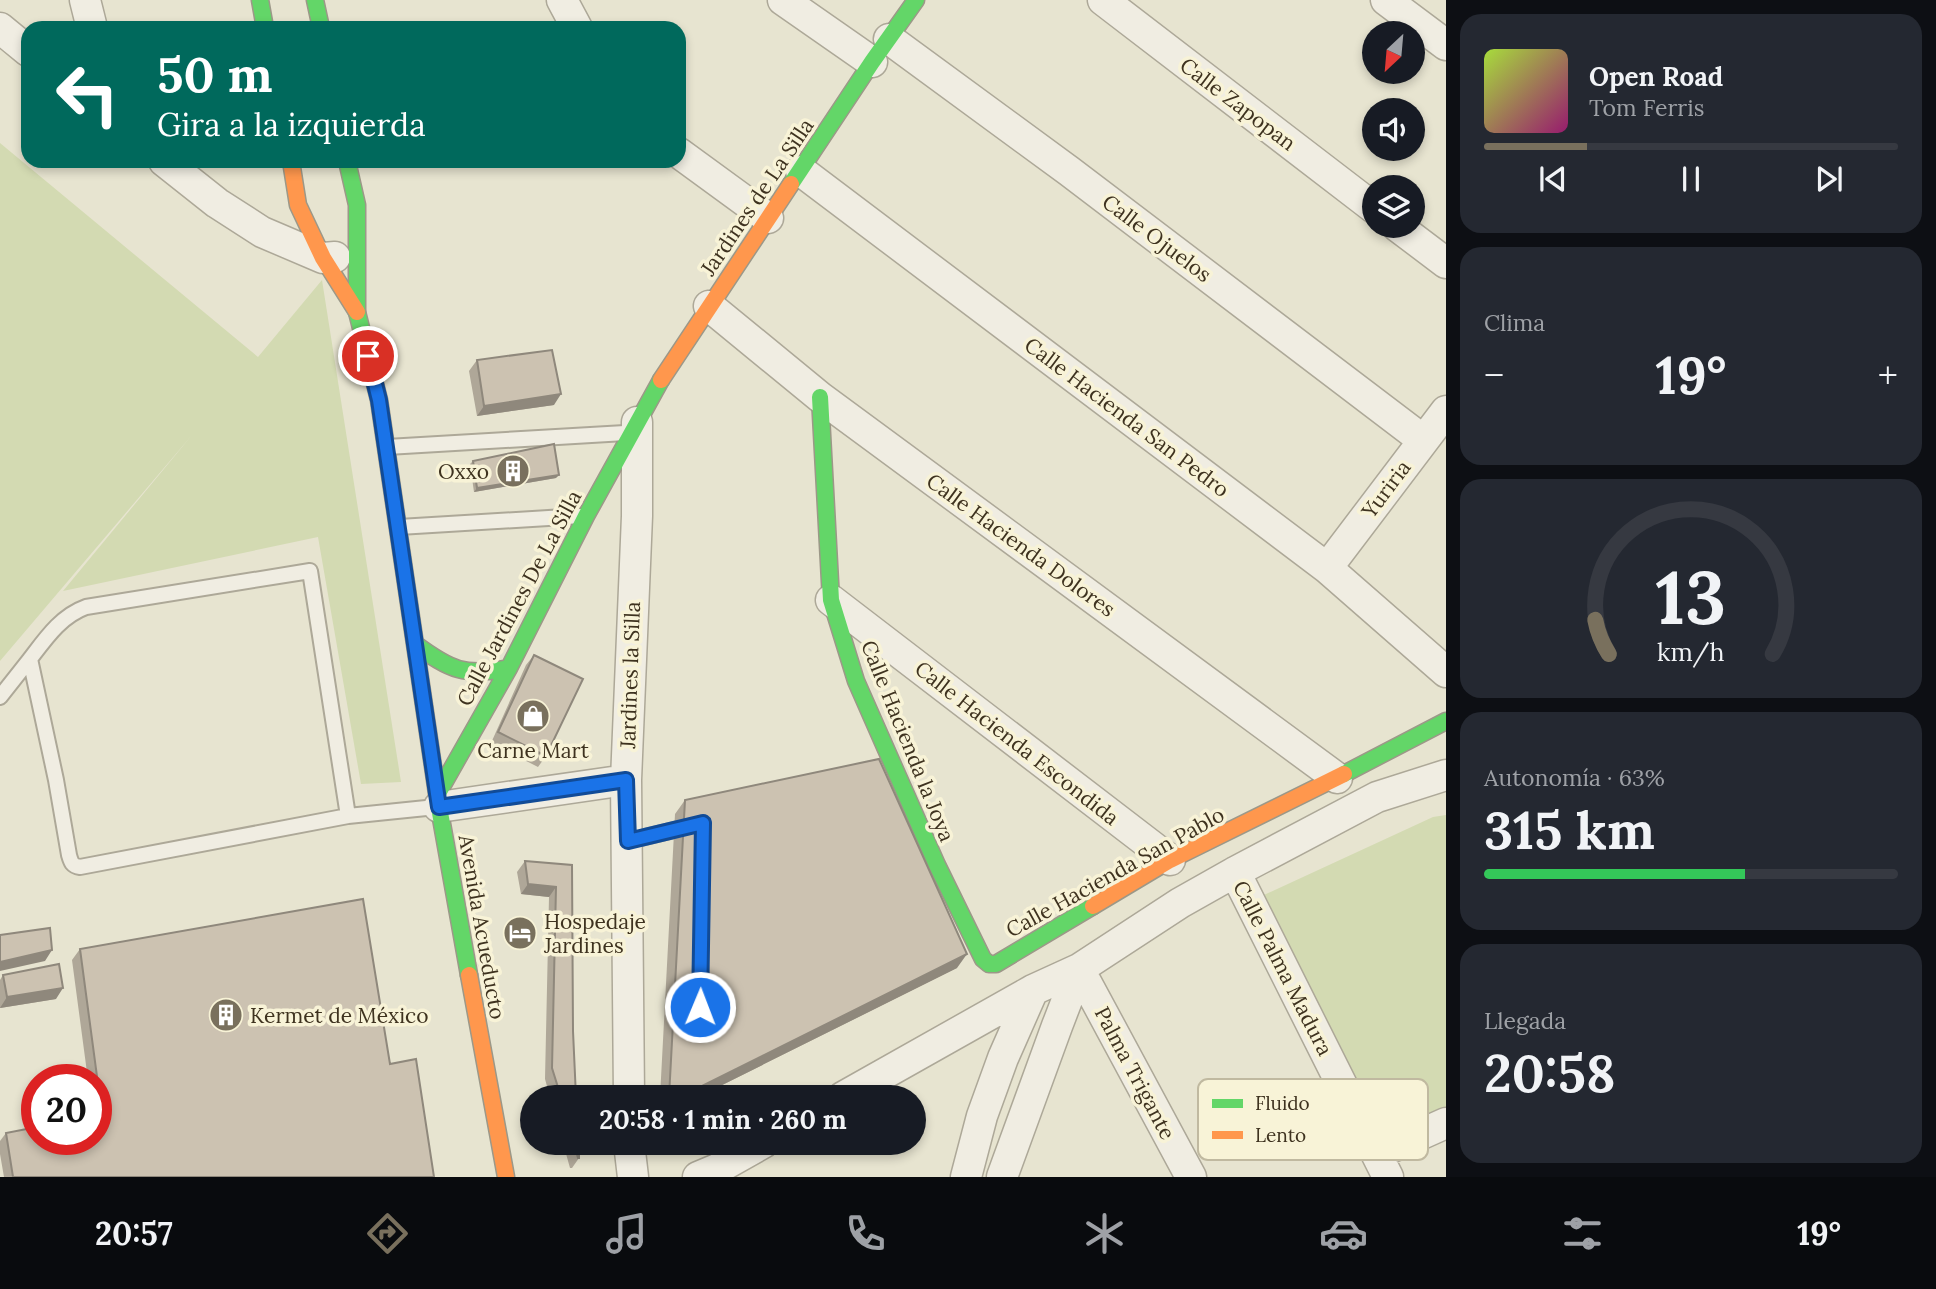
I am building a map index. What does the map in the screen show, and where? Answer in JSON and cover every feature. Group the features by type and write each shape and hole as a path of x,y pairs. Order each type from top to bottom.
{"street":[{"path":"85,0 90,21"},
{"path":"260,0 264,21"},
{"path":"315,0 320,21"},
{"path":"562,0 573,21"},
{"name":"Calle Ojuelos","path":"783,0 881,51 1069,171 1423,440"},
{"name":"Jardines de La Silla","path":"634,427 709,306 916,0"},
{"name":"Calle Zapopan","path":"1103,0 1362,199"},
{"path":"1386,0 1446,45"},
{"path":"0,28 21,45"},
{"path":"686,158 768,218"},
{"path":"173,168 217,203 262,232 323,258 358,257"},
{"name":"Avenida Acueducto","path":"292,168 298,205 323,258 357,312"},
{"name":"Avenida Acueducto","path":"349,168 357,205 357,312 379,400 438,801 506,1177"},
{"name":"Calle Hacienda San Pedro","path":"801,171 1327,568 1446,672"},
{"path":"1413,238 1446,263"},
{"name":"Calle Hacienda Dolores","path":"709,306 820,397 1337,778"},
{"name":"Calle Hacienda la Joya","path":"820,397 831,600 856,681 890,761 954,900 983,959 989,964"},
{"name":"Yuriria","path":"1327,568 1446,411"},
{"name":"Calle Jardines De La Silla","path":"438,801 634,427"},
{"name":"Jardines la Silla","path":"629,1085 626,780 637,516 634,427"},
{"name":"Calle Hacienda Escondida","path":"831,600 1170,860"},
{"path":"415,644 442,664 464,670 478,673 509,668"},
{"name":"Calle Hacienda San Pablo","path":"989,964 996,964 1170,860 1446,721"},
{"path":"864,1085 1033,990 1079,969 1180,903 1235,872 1377,797 1446,775"},
{"path":"438,801 626,780"},
{"name":"Calle Palma Madura","path":"1235,872 1338,1079"},
{"path":"1002,1177 1079,969"},
{"name":"Palma Trigante","path":"1079,969 1191,1177"},
{"path":"975,1175 982,1116 1003,1058 1033,990"},
{"path":"1428,1135 1446,1123"},
{"path":"630,1155 633,1177"},
{"path":"698,1177 717,1170 732,1170 749,1155"}],"lane":[{"path":"386,447 634,427"},
{"path":"397,527 586,516"},
{"path":"0,697 47,636 73,611 310,570 348,816"},
{"path":"30,660 69,855 76,867 438,801"},
{"path":"628,841 703,823 703,836"}],"green space":[{"path":"0,143 21,160 21,168 30,168 258,357 322,280 401,782 361,784 318,537 63,591 192,435 0,661"},
{"path":"1446,815 1446,1109 1428,1118 1428,1079 1347,1079 1253,900 1433,817"}],"building":[{"name":"Oxxo","path":"552,350 561,394 484,406 477,360"},
{"name":"Oxxo","path":"554,444 559,475 477,488 473,461"},
{"name":"Carne Mart","path":"534,655 583,679 546,756 498,732"},
{"path":"879,759 967,954 704,1085 670,1085 685,800"},
{"path":"525,861 572,865 575,1085 557,1085 552,1068 556,887 528,884"},
{"name":"Kermet de México","path":"363,899 390,1064 416,1059 434,1177 13,1177 6,1133 21,1130 21,1155 112,1155 112,1064 95,1064 80,949"},
{"path":"50,928 52,950 0,962 0,935"},
{"path":"59,964 63,988 7,997 3,975"}],"traffic: fast":[{"path":"260,0 264,21"},
{"path":"315,0 320,21"},
{"path":"791,184 916,0"},
{"path":"349,168 357,205 357,312 379,400 439,807 469,975"},
{"path":"437,795 509,668 586,516 661,380"},
{"path":"820,397 831,600 856,681 937,865 983,959 989,964 996,964 1093,906"},
{"path":"415,644 438,660 459,669 481,672 509,668"},
{"path":"1344,774 1446,721"}],"traffic: slow":[{"path":"292,168 298,205 323,258 357,312"},
{"path":"661,380 791,184"},
{"path":"1093,906 1170,860 1344,774"},
{"path":"469,975 506,1177"}],"place":[{"name":"Oxxo","path":"513,471"},
{"name":"Carne Mart","path":"533,716"},
{"name":"Hospedaje Jardines","path":"520,933"},
{"name":"Kermet de México","path":"226,1015"}],"route":[{"path":"368,356 379,400 439,807 626,780 628,841 703,823 700,1007"}]}
